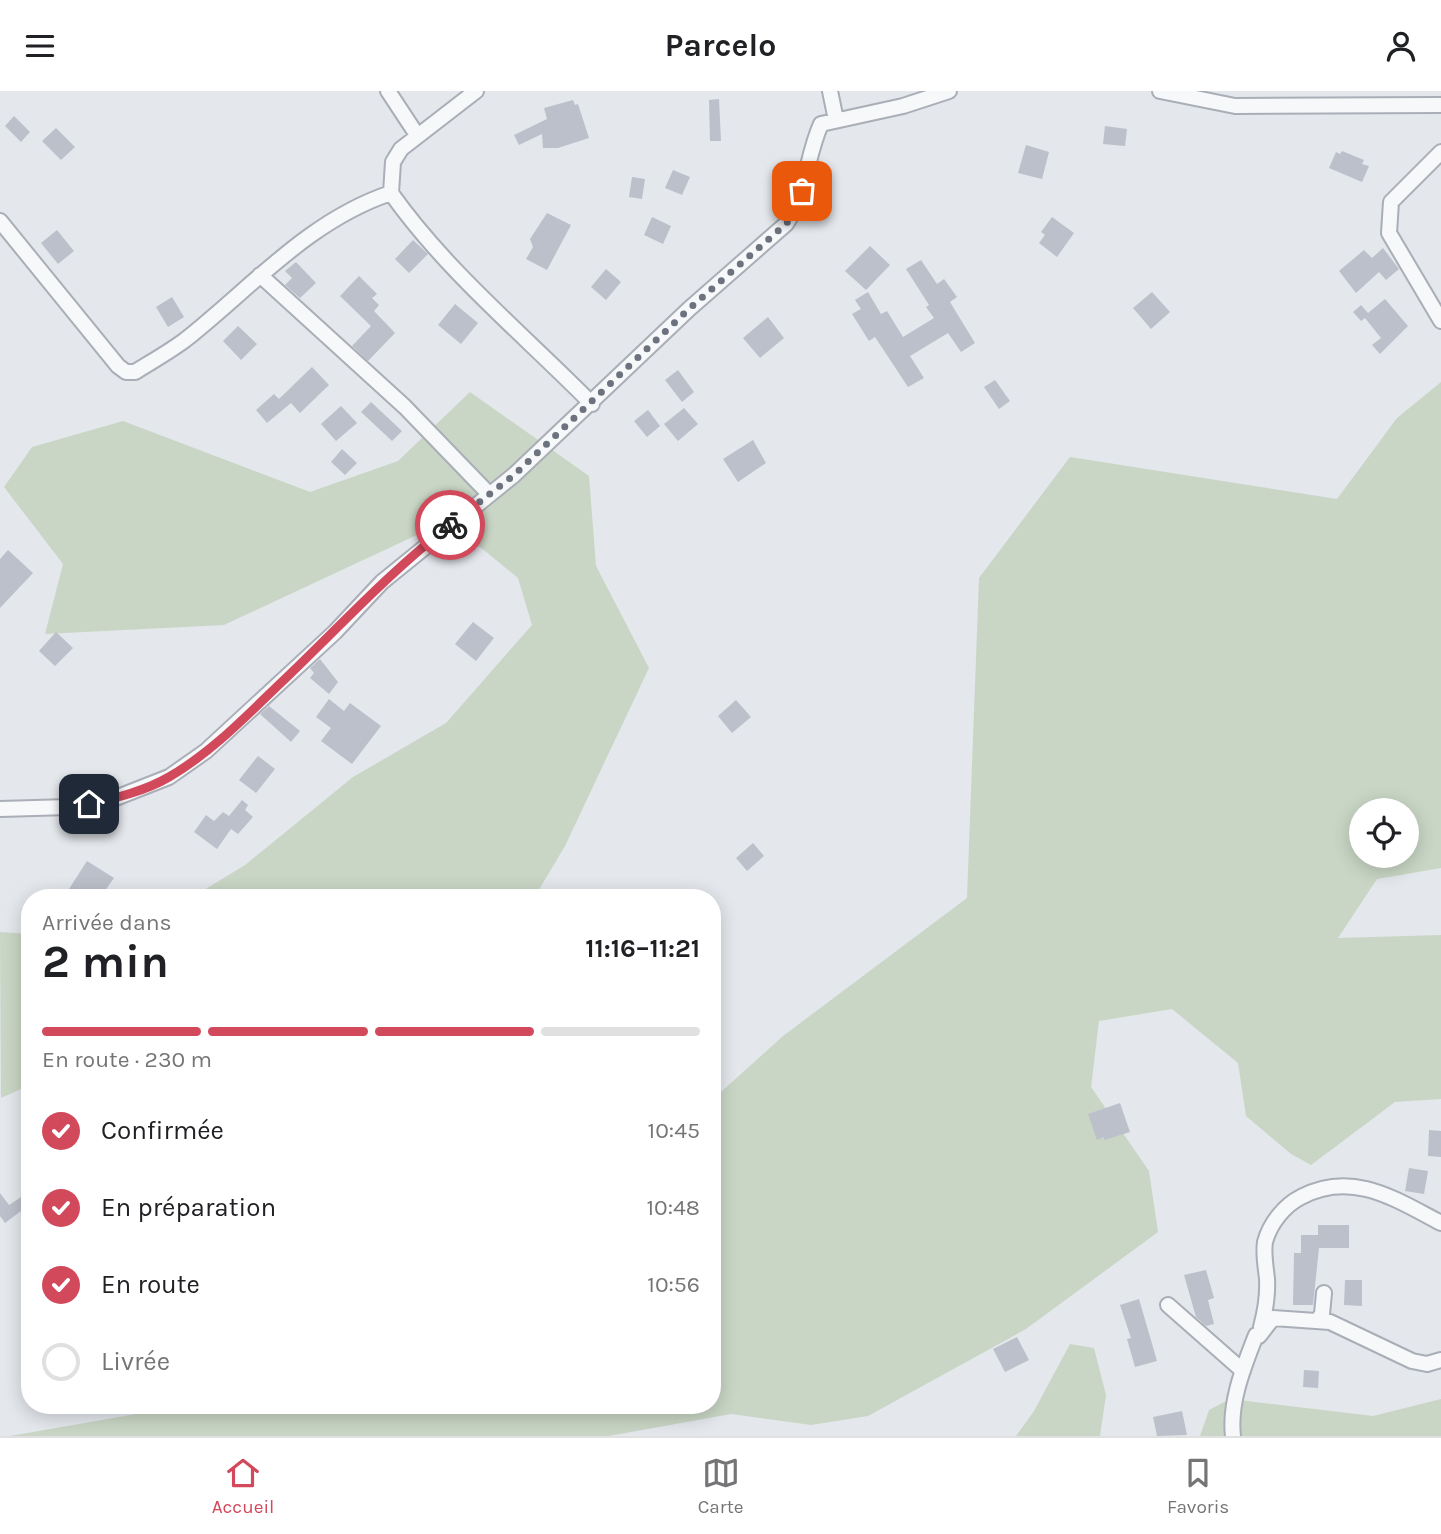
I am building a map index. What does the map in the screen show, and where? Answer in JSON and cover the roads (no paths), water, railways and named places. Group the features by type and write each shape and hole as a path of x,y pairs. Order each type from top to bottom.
{"street":[{"path":"388,91 417,135"},
{"path":"476,91 401,149 393,162 391,193 404,212 469,282 592,404"},
{"path":"830,91 835,120"},
{"path":"0,809 89,804 138,791 169,778 245,718 382,582 592,404 689,309 786,224 798,207 813,143 821,124 877,113 949,91"},
{"path":"1160,91 1236,106 1441,105"},
{"path":"1441,152 1391,202 1389,233 1441,321"},
{"path":"0,221 127,372 135,372 183,341 260,275 340,214 391,193"},
{"path":"260,275 405,407 489,494"},
{"path":"1259,1336 1267,1292 1265,1243 1273,1224 1291,1202 1322,1188 1345,1184 1366,1187 1441,1223"},
{"path":"1318,1320 1322,1314 1324,1293"},
{"path":"1168,1305 1243,1371"},
{"path":"1233,1436 1234,1409 1243,1371 1256,1335 1259,1336 1273,1318 1318,1320 1341,1327 1412,1361 1427,1364 1441,1360"}]}
